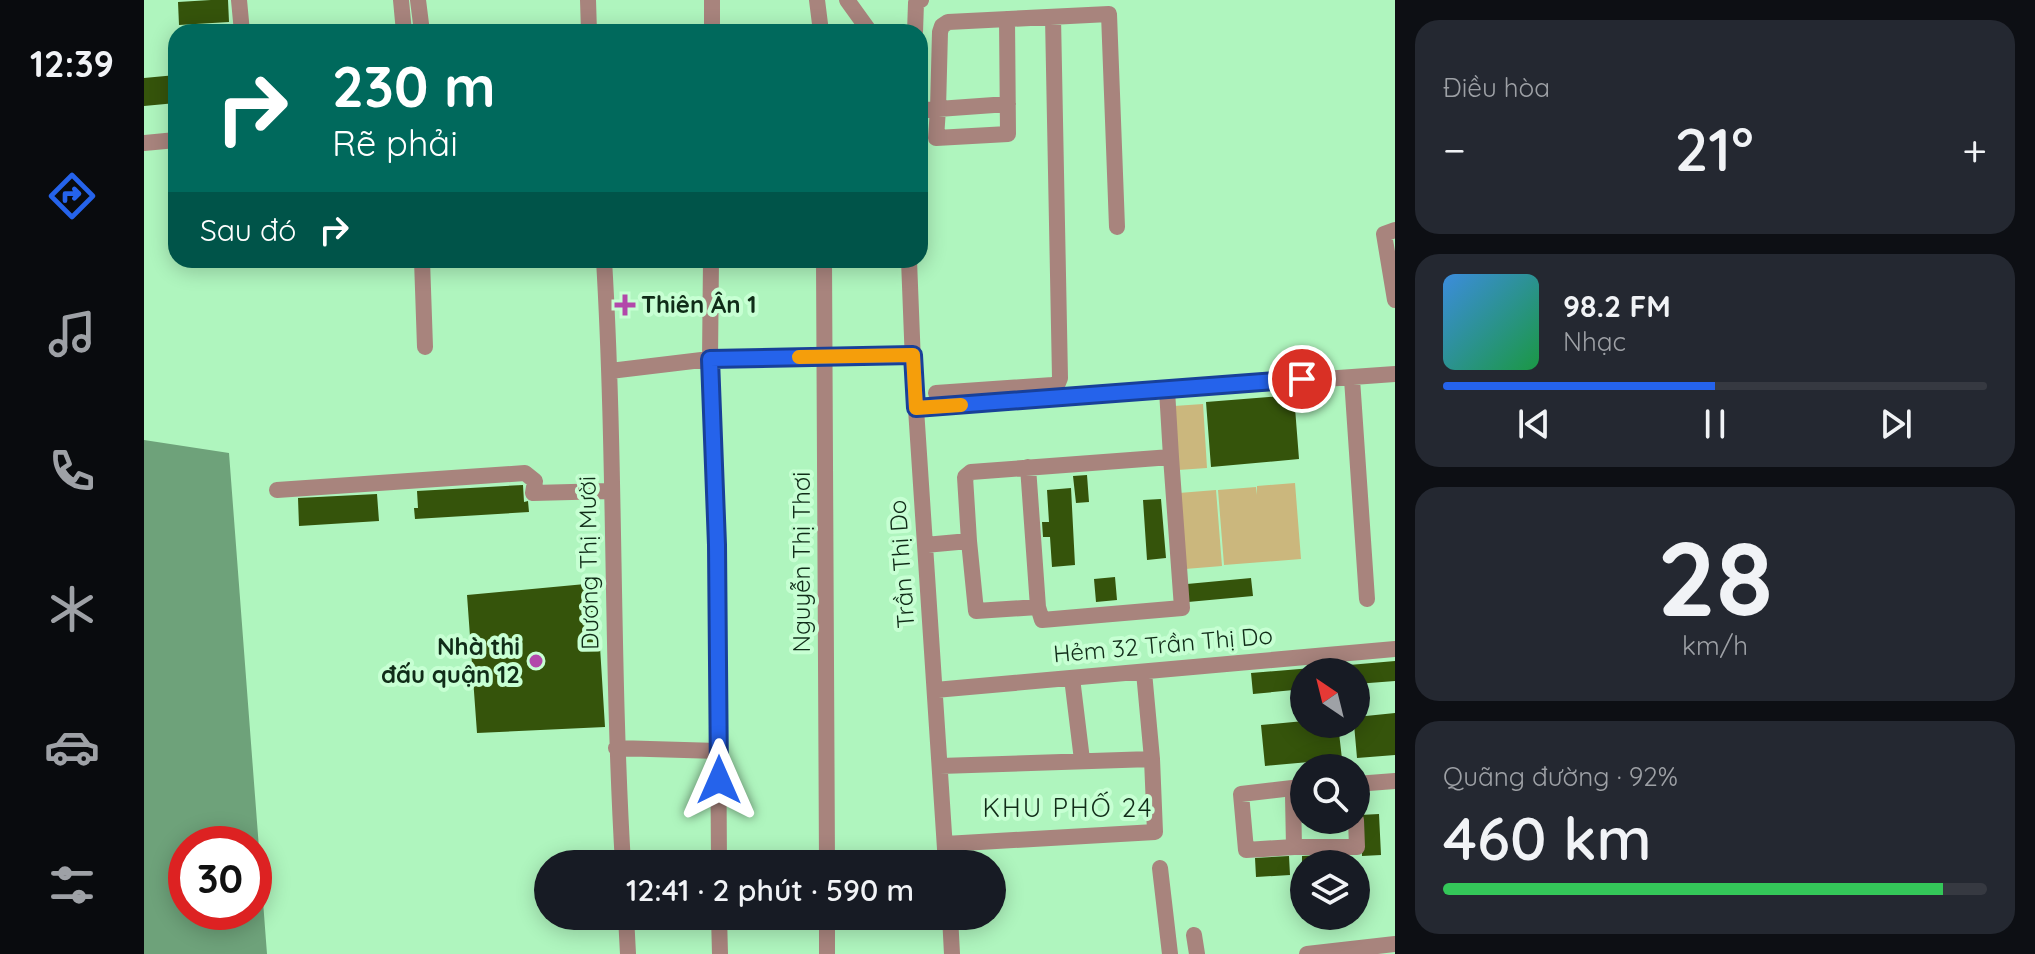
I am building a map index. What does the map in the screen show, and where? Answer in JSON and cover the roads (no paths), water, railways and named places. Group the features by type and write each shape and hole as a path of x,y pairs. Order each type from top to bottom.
{"street":[{"path":"239,0 241,24"},
{"path":"401,0 403,24"},
{"path":"418,0 421,24"},
{"path":"588,0 589,24"},
{"path":"712,0 712,24"},
{"path":"817,0 820,24"},
{"path":"847,0 864,24"},
{"path":"915,24 916,3 921,0"},
{"path":"1007,19 1008,134 936,138 942,26 948,22 1007,19 1053,17 1109,7 1117,227"},
{"path":"936,393 1053,385 1060,378 1053,17"},
{"path":"928,110 1008,104"},
{"path":"144,143 168,141"},
{"path":"1395,230 1384,234 1395,300"},
{"path":"422,268 425,347"},
{"name":"Dương Thị Mười","path":"604,268 610,371 616,748 622,850"},
{"path":"711,268 719,850"},
{"name":"Nguyễn Thị Thơi","path":"824,268 827,850"},
{"name":"Trần Thị Do","path":"909,268 945,850"},
{"path":"610,371 710,359 913,355"},
{"path":"916,408 1395,374"},
{"path":"1352,379 1367,599"},
{"path":"1028,467 1038,607 1042,620 1182,608 1167,390"},
{"path":"1038,607 976,611 965,477 971,472 1171,457"},
{"path":"277,490 525,473 535,481 533,493 610,491"},
{"path":"925,545 969,541"},
{"name":"Hẻm 32 Trần Thị Do","path":"935,690 1395,649"},
{"path":"945,844 1155,832 1144,672"},
{"path":"1072,678 1082,760"},
{"path":"616,748 718,751"},
{"path":"940,766 1152,759"},
{"path":"1370,783 1395,781"},
{"path":"1290,788 1241,794 1246,850 1357,847 1357,834"},
{"path":"1294,834 1294,847"},
{"path":"1160,868 1170,954"},
{"path":"627,930 628,954"},
{"path":"719,930 720,954"},
{"path":"827,930 827,954"},
{"path":"951,930 952,954"},
{"path":"1194,935 1197,954"},
{"path":"1307,954 1357,951 1395,944"}],"place":[{"name":"Thiên Ân 1","path":"625,305"},
{"name":"Nhà thi đấu quận 12","path":"536,661"}],"district":[{"name":"KHU PHỐ 24","path":"1068,808"}]}
